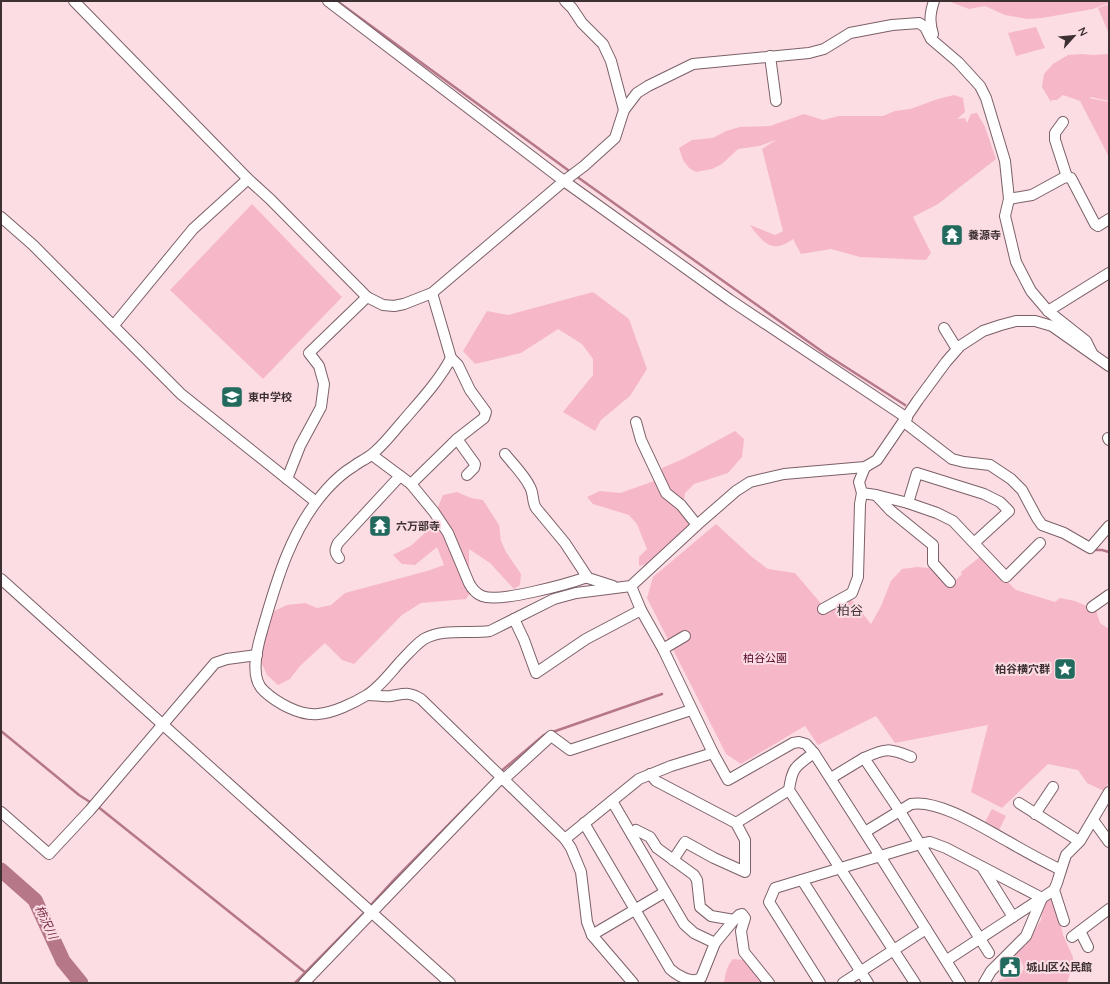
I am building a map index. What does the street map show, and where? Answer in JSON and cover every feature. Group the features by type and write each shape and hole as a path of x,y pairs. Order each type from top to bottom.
{"street":[{"path":"74,1 248,179 270,199 367,297 383,305 394,306 404,304 432,293 584,166 615,138 624,110 637,93 648,86 693,64 809,53 824,49 850,34 892,25 919,23 925,27 931,39 958,62 980,86 986,98 1005,161 1010,199 1005,216 1016,262 1030,291 1048,311 1086,341 1092,353"},
{"path":"328,1 730,300 906,420 952,459 990,465 1012,479 1022,490 1042,525 1064,533 1090,548 1109,526"},
{"path":"565,1 572,8 582,23 602,44 611,61 624,110"},
{"path":"934,1 930,25 934,42"},
{"path":"770,56 776,102"},
{"path":"1063,122 1056,133 1055,140 1068,177 1070,178 1095,224 1098,226 1109,219"},
{"path":"1010,199 1032,195 1065,177 1068,177"},
{"path":"114,325 193,229 248,179"},
{"path":"1,217 33,245 181,394 316,502"},
{"path":"1048,311 1109,273"},
{"path":"411,484 484,418 486,412 470,390 458,365 452,358 432,293"},
{"path":"287,479 300,446 321,407 324,384 319,366 309,353 367,297"},
{"path":"452,358 444,372 372,455 353,466 336,479 316,502 286,557 270,606 257,655 256,678 261,689 268,695 300,713 310,715 327,713 368,695 423,640 432,635 490,630 564,595 631,586 697,525 736,491 750,482 784,474 865,467 877,460 906,420 918,400 957,349 983,332 1016,321 1035,321 1052,326 1109,366"},
{"path":"944,328 957,349"},
{"path":"636,422 642,440 666,493 681,505 697,525"},
{"path":"458,440 475,464 474,468 467,475"},
{"path":"505,454 530,487 536,508 565,543 587,576 590,579 617,588"},
{"path":"372,455 411,484 434,512 448,533 472,590 477,594 488,597 511,595 562,585 587,576"},
{"path":"823,609 852,593 858,577 860,504 862,493 859,482 865,467"},
{"path":"908,503 917,473 984,494 1000,502 1009,511 974,543"},
{"path":"339,558 335,553 335,548 338,543 400,476"},
{"path":"862,493 908,503 937,513 952,522 1006,577 1040,543"},
{"path":"876,495 890,510 933,545 933,563 950,582"},
{"path":"1,579 164,724 450,983"},
{"path":"631,586 663,649 691,710 728,780 793,743 799,742 806,744 831,778 947,960 960,983"},
{"path":"1092,607 1109,595"},
{"path":"514,619 524,640 536,673 586,639 642,610"},
{"path":"663,649 685,636"},
{"path":"1,812 49,854 90,810 215,663 226,659 257,655"},
{"path":"368,695 390,696 403,693 415,695 565,839 571,848 581,872 586,922 592,935 633,983"},
{"path":"304,983 502,779 551,736 570,750 691,710"},
{"path":"831,778 864,758 881,750 894,750 911,757"},
{"path":"565,839 636,781 650,774 713,753"},
{"path":"814,753 796,766 793,770 789,790 915,983"},
{"path":"864,758 899,810 989,953"},
{"path":"650,774 660,783 736,823 745,840 745,872 714,858 685,842 673,860"},
{"path":"1035,814 1053,787"},
{"path":"736,823 789,790"},
{"path":"947,960 1054,890 1058,883 1066,855 1079,841 1109,792"},
{"path":"612,801 684,924 689,929 715,943"},
{"path":"1019,803 1079,841"},
{"path":"865,832 911,804 927,804 962,816 1061,870"},
{"path":"1093,820 1109,842"},
{"path":"584,823 666,963 677,974 695,982 701,978 715,943 734,920 742,914 745,921 741,931 744,952 747,958 769,983"},
{"path":"632,835 636,830 650,837 656,848 696,877 700,907 703,910 715,917 734,920"},
{"path":"820,983 768,902 775,888 930,842 946,848 1042,898"},
{"path":"980,866 1013,917"},
{"path":"802,880 868,983"},
{"path":"1054,890 1064,921"},
{"path":"592,935 665,892"},
{"path":"984,983 991,971 1026,936 1042,898"},
{"path":"1088,947 1076,934 1109,910"},
{"path":"843,983 926,929"}],"green space":[{"path":"948,1 1109,1 1109,3 1093,9 1028,19 1005,15 985,6 969,9"},
{"path":"1109,4 1109,34 1098,8"},
{"path":"1036,27 1045,48 1016,56 1008,33"},
{"path":"1109,54 1109,101 1091,97 1089,98 1109,102 1109,157 1080,101 1063,95 1057,100 1052,100 1051,102 1042,87 1044,74 1053,64 1068,55"},
{"path":"954,95 963,98 965,112 957,119 965,118 967,123 971,114 977,113 985,127 996,159 938,204 913,217 931,253 926,260 860,257 831,249 801,254 793,239 785,244 772,246 763,241 750,225 775,235 783,231 762,149 776,140 759,146 738,149 722,164 712,169 696,172 689,168 683,160 679,148 692,140 713,138 726,131 740,127 770,126 804,114 823,120 839,116 883,116 895,111 910,109"},
{"path":"252,204 342,297 263,379 170,290"},
{"path":"593,292 629,319 647,369 630,396 601,420 595,431 563,412 593,375 593,359 582,344 558,329 521,353 475,364 463,351 487,311 508,315"},
{"path":"735,431 744,439 742,457 728,473 694,484 685,493 683,508 695,522 651,563 639,566 639,557 647,549 637,524 629,515 593,504 587,497 600,491 620,493 660,479 662,468 683,459"},
{"path":"457,492 471,498 483,500 499,525 501,541 506,552 521,574 520,585 514,589 490,563 469,549 472,590 466,599 421,603 402,615 354,664 342,660 325,643 300,666 290,679 278,685 267,675 260,660 266,628 272,612 287,605 305,603 317,608 331,605 345,593 444,565 437,547 415,565 402,564 393,555 412,545 429,529 443,495"},
{"name":"柏谷公園","path":"716,524 752,557 768,569 795,573 824,607 852,600 871,624 881,606 891,581 902,569 917,567 929,568 950,586 962,574 961,572 981,556 1016,590 1055,602 1060,598 1075,601 1096,610 1100,623 1109,629 1109,782 1104,791 1087,783 1078,770 1048,764 1002,808 971,792 988,725 895,743 876,716 818,745 805,726 741,764 726,754 647,598 653,577"},
{"path":"992,809 1006,816 999,830 985,822"},
{"path":"1045,899 1053,899 1063,935 1073,957 1073,965 1067,983 996,983 1000,980 1021,974 1024,968 1021,961 1012,956 1026,945 1041,920"},
{"path":"733,959 744,960 765,983 724,983 728,967"}],"waterway":[{"path":"337,1 572,173"},
{"path":"576,176 827,355 905,405"},
{"path":"1092,550 1109,552"},
{"path":"500,772 544,735 662,694"},
{"path":"1,731 79,795 93,804"},
{"path":"369,907 473,800"},
{"path":"97,806 306,973"},
{"name":"柿沢川","path":"1,870 35,900 63,961 81,983"},
{"path":"295,983 366,911"}],"place":[{"name":"養源寺","path":"952,235"},
{"name":"東中学校","path":"232,397"},
{"name":"六万部寺","path":"380,526"},
{"name":"柏谷横穴群","path":"1065,669"},
{"name":"城山区公民館","path":"1010,967"}],"district":[{"name":"柏谷","path":"850,610"}]}
